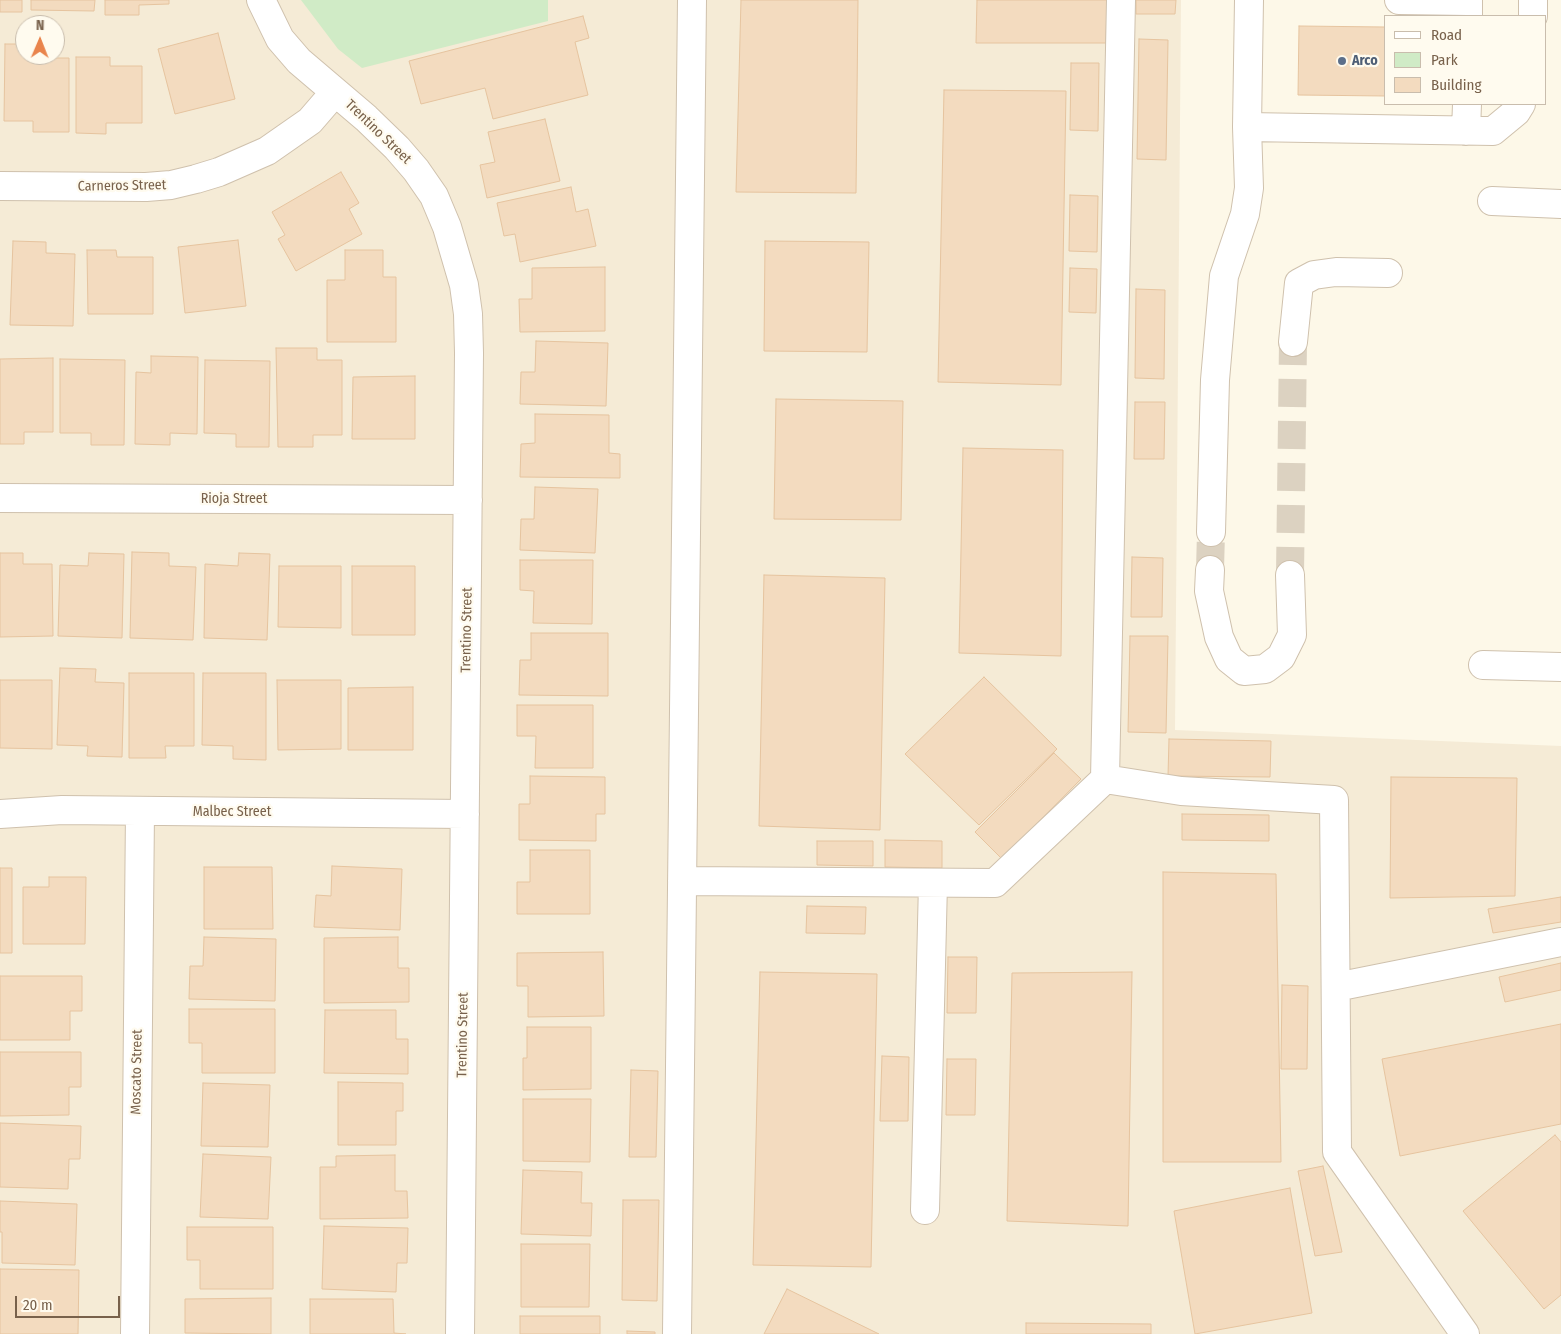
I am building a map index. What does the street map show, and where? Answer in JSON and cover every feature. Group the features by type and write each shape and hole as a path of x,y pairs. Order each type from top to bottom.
{"street":[{"name":"Trentino Street","path":"260,0 280,39 299,61 397,148 416,170 434,196 452,242 464,284 468,314 469,353 460,1334"},
{"path":"677,1334 692,0"},
{"path":"682,881 995,883 1105,779 1121,0"},
{"path":"1211,532 1215,380 1224,276 1245,214 1249,188 1247,127 1249,0"},
{"path":"1399,0 1468,1 1468,15"},
{"path":"1533,0 1533,15"},
{"name":"Carneros Street","path":"0,186 146,187 171,185 196,179 220,172 267,151 310,122 336,92"},
{"path":"1466,131 1467,105"},
{"path":"1247,127 1493,131 1516,112 1520,105"},
{"path":"1492,201 1561,204"},
{"path":"1293,342 1299,283 1314,275 1336,272 1388,273"},
{"name":"Rioja Street","path":"0,498 468,500"},
{"path":"1210,570 1209,591 1219,637 1229,659 1244,671 1265,669 1280,657 1292,635 1290,575"},
{"path":"1484,665 1561,667"},
{"path":"1105,779 1180,791 1334,800 1337,1152 1465,1334"},
{"name":"Malbec Street","path":"0,814 62,810 465,814"},
{"name":"Moscato Street","path":"134,1334 140,811"},
{"path":"925,1210 933,883"},
{"path":"1336,987 1561,942"}],"shaded area":[{"path":"0,0 1181,0 1175,730 1561,746 1561,1334 0,1334"}],"green space":[{"path":"301,0 548,0 548,21 362,68 338,49"}],"building":[{"path":"0,0 22,0 22,12 0,12"},
{"path":"31,0 95,0 94,11 31,10"},
{"path":"105,0 169,0 169,4 139,5 139,15 105,15"},
{"path":"741,0 858,0 856,193 736,192"},
{"path":"977,0 1107,0 1106,43 976,43"},
{"path":"1136,0 1176,0 1175,14 1136,14"},
{"path":"583,16 589,38 575,42 588,95 493,119 485,88 421,104 409,61"},
{"name":"Arco","path":"1299,26 1384,27 1384,96 1298,95"},
{"path":"218,33 235,99 175,114 158,49"},
{"path":"1139,39 1168,40 1166,160 1137,159"},
{"path":"5,44 15,44 15,65 65,65 65,58 69,58 69,132 33,132 33,121 4,121"},
{"path":"76,57 110,57 110,66 142,66 142,123 106,123 106,134 76,133"},
{"path":"1071,63 1099,63 1098,131 1070,130"},
{"path":"944,90 1066,91 1061,385 938,382"},
{"path":"545,119 560,181 487,198 480,165 495,162 488,132"},
{"path":"341,172 359,203 349,209 362,234 296,271 278,239 285,235 272,212"},
{"path":"571,187 576,212 588,209 596,246 520,262 515,234 504,236 497,203"},
{"path":"1070,195 1098,196 1097,252 1069,251"},
{"path":"238,240 246,306 185,313 178,247"},
{"path":"13,241 46,242 46,253 75,254 73,326 10,325"},
{"path":"765,241 869,242 867,352 764,351"},
{"path":"87,250 116,250 117,257 153,257 153,314 88,314"},
{"path":"345,250 383,250 383,277 396,277 396,342 327,342 327,280 345,280"},
{"path":"605,267 605,331 520,332 519,299 532,299 532,268"},
{"path":"1070,268 1097,269 1096,313 1069,312"},
{"path":"1136,289 1165,290 1164,379 1135,378"},
{"path":"536,341 608,343 606,406 520,404 521,372 535,372"},
{"path":"276,348 317,348 317,360 342,360 342,435 313,435 313,447 278,447"},
{"path":"151,356 198,357 197,434 170,433 170,445 135,444 136,372 151,373"},
{"path":"53,358 53,432 24,432 24,444 0,444 0,359"},
{"path":"60,359 125,360 124,445 91,445 91,433 60,433"},
{"path":"205,360 270,361 269,447 236,447 236,434 204,433"},
{"path":"415,376 415,439 352,439 353,377"},
{"path":"776,399 903,401 901,520 774,519"},
{"path":"1135,402 1165,402 1164,459 1134,459"},
{"path":"535,414 609,415 609,453 620,454 620,478 520,477 521,444 535,443"},
{"path":"963,448 1063,450 1061,656 959,653"},
{"path":"535,487 598,489 595,553 520,550 521,519 534,519"},
{"path":"132,552 169,553 169,566 196,567 193,640 130,638"},
{"path":"0,553 23,553 23,564 52,564 53,636 0,637"},
{"path":"89,553 124,554 122,638 58,636 60,565 88,566"},
{"path":"239,553 270,554 267,640 204,638 205,564 238,566"},
{"path":"1132,557 1163,558 1162,617 1131,617"},
{"path":"520,560 593,560 592,624 533,623 534,591 520,590"},
{"path":"279,566 341,566 341,628 278,627"},
{"path":"352,566 415,566 415,635 352,635"},
{"path":"764,575 885,578 880,830 759,826"},
{"path":"531,633 608,633 608,696 519,695 520,660 531,660"},
{"path":"1130,636 1168,636 1166,733 1128,732"},
{"path":"60,668 96,669 95,682 124,683 122,757 87,756 88,746 57,745"},
{"path":"129,673 194,673 194,746 165,746 166,758 129,758"},
{"path":"203,673 266,673 266,760 233,759 233,746 202,745"},
{"path":"984,677 1057,749 979,825 905,754"},
{"path":"0,680 52,680 52,749 0,748"},
{"path":"277,680 341,680 341,749 278,750"},
{"path":"413,687 413,750 348,750 348,688"},
{"path":"517,705 593,705 593,768 535,768 536,736 517,736"},
{"path":"1169,739 1271,741 1270,777 1168,776"},
{"path":"1054,753 1081,779 1002,859 975,832"},
{"path":"530,776 605,777 605,814 596,814 596,841 519,840 519,804 530,804"},
{"path":"1391,777 1517,778 1515,896 1390,898"},
{"path":"1182,814 1269,815 1269,841 1182,840"},
{"path":"885,840 942,841 942,868 885,867"},
{"path":"817,841 873,841 873,866 817,865"},
{"path":"530,850 590,850 590,914 517,914 517,882 530,882"},
{"path":"332,866 402,869 400,930 314,927 316,895 331,896"},
{"path":"204,867 272,867 273,929 204,929"},
{"path":"0,868 12,868 12,953 0,953"},
{"path":"1163,872 1276,874 1281,1162 1163,1162"},
{"path":"49,877 86,877 85,944 23,944 23,887 49,887"},
{"path":"1561,897 1561,922 1493,933 1488,909"},
{"path":"807,906 866,907 865,934 806,933"},
{"path":"204,937 276,939 275,1001 189,999 190,966 203,966"},
{"path":"398,937 398,968 409,968 409,1002 324,1003 324,938"},
{"path":"603,952 604,1016 528,1017 528,986 517,986 517,953"},
{"path":"948,957 977,957 976,1013 947,1013"},
{"path":"1561,963 1561,990 1505,1002 1499,977"},
{"path":"760,972 877,974 871,1267 753,1265"},
{"path":"1132,972 1128,1226 1007,1221 1012,973"},
{"path":"0,976 82,976 82,1011 70,1011 70,1040 0,1040"},
{"path":"1282,985 1308,986 1307,1069 1281,1069"},
{"path":"189,1009 275,1009 275,1073 202,1073 202,1043 189,1043"},
{"path":"325,1010 396,1010 396,1039 408,1039 408,1074 324,1073"},
{"path":"1561,1024 1561,1124 1400,1156 1382,1059"},
{"path":"527,1027 591,1027 591,1089 523,1090 523,1058 527,1058"},
{"path":"0,1052 81,1052 81,1087 69,1087 69,1115 0,1116"},
{"path":"882,1056 909,1057 908,1121 880,1121"},
{"path":"947,1059 976,1059 975,1115 946,1115"},
{"path":"631,1070 658,1071 656,1157 629,1157"},
{"path":"338,1082 403,1083 403,1111 396,1111 396,1145 338,1145"},
{"path":"203,1083 270,1085 268,1147 201,1146"},
{"path":"523,1099 591,1099 590,1162 523,1161"},
{"path":"0,1123 81,1126 80,1159 69,1159 68,1189 0,1187"},
{"path":"1555,1135 1561,1142 1561,1295 1544,1309 1463,1211"},
{"path":"203,1154 271,1157 268,1219 200,1217"},
{"path":"395,1155 395,1191 407,1191 408,1218 320,1219 320,1167 336,1167 336,1156"},
{"path":"1323,1166 1342,1252 1315,1256 1298,1171"},
{"path":"523,1170 582,1172 581,1203 592,1203 591,1236 521,1234"},
{"path":"1290,1188 1312,1313 1195,1334 1174,1211"},
{"path":"623,1200 659,1200 657,1301 622,1300"},
{"path":"0,1201 77,1204 75,1265 2,1263"},
{"path":"324,1226 408,1228 407,1263 397,1263 396,1292 322,1289"},
{"path":"187,1227 273,1227 273,1289 200,1289 200,1260 187,1260"},
{"path":"521,1244 590,1244 589,1307 521,1307"},
{"path":"0,1269 79,1270 78,1334 0,1334"},
{"path":"787,1289 879,1334 764,1334"},
{"path":"271,1298 271,1334 185,1333 185,1299"},
{"path":"310,1299 393,1299 394,1333 406,1334 310,1334"},
{"path":"520,1316 600,1316 600,1334 520,1334"},
{"path":"1026,1323 1151,1324 1151,1334 1026,1334"},
{"path":"627,1331 655,1332 655,1334 627,1334"}],"tunnel":[{"path":"1290,575 1293,342"},
{"path":"1210,570 1211,532"}],"place":[{"name":"Arco","path":"1342,61"}]}
